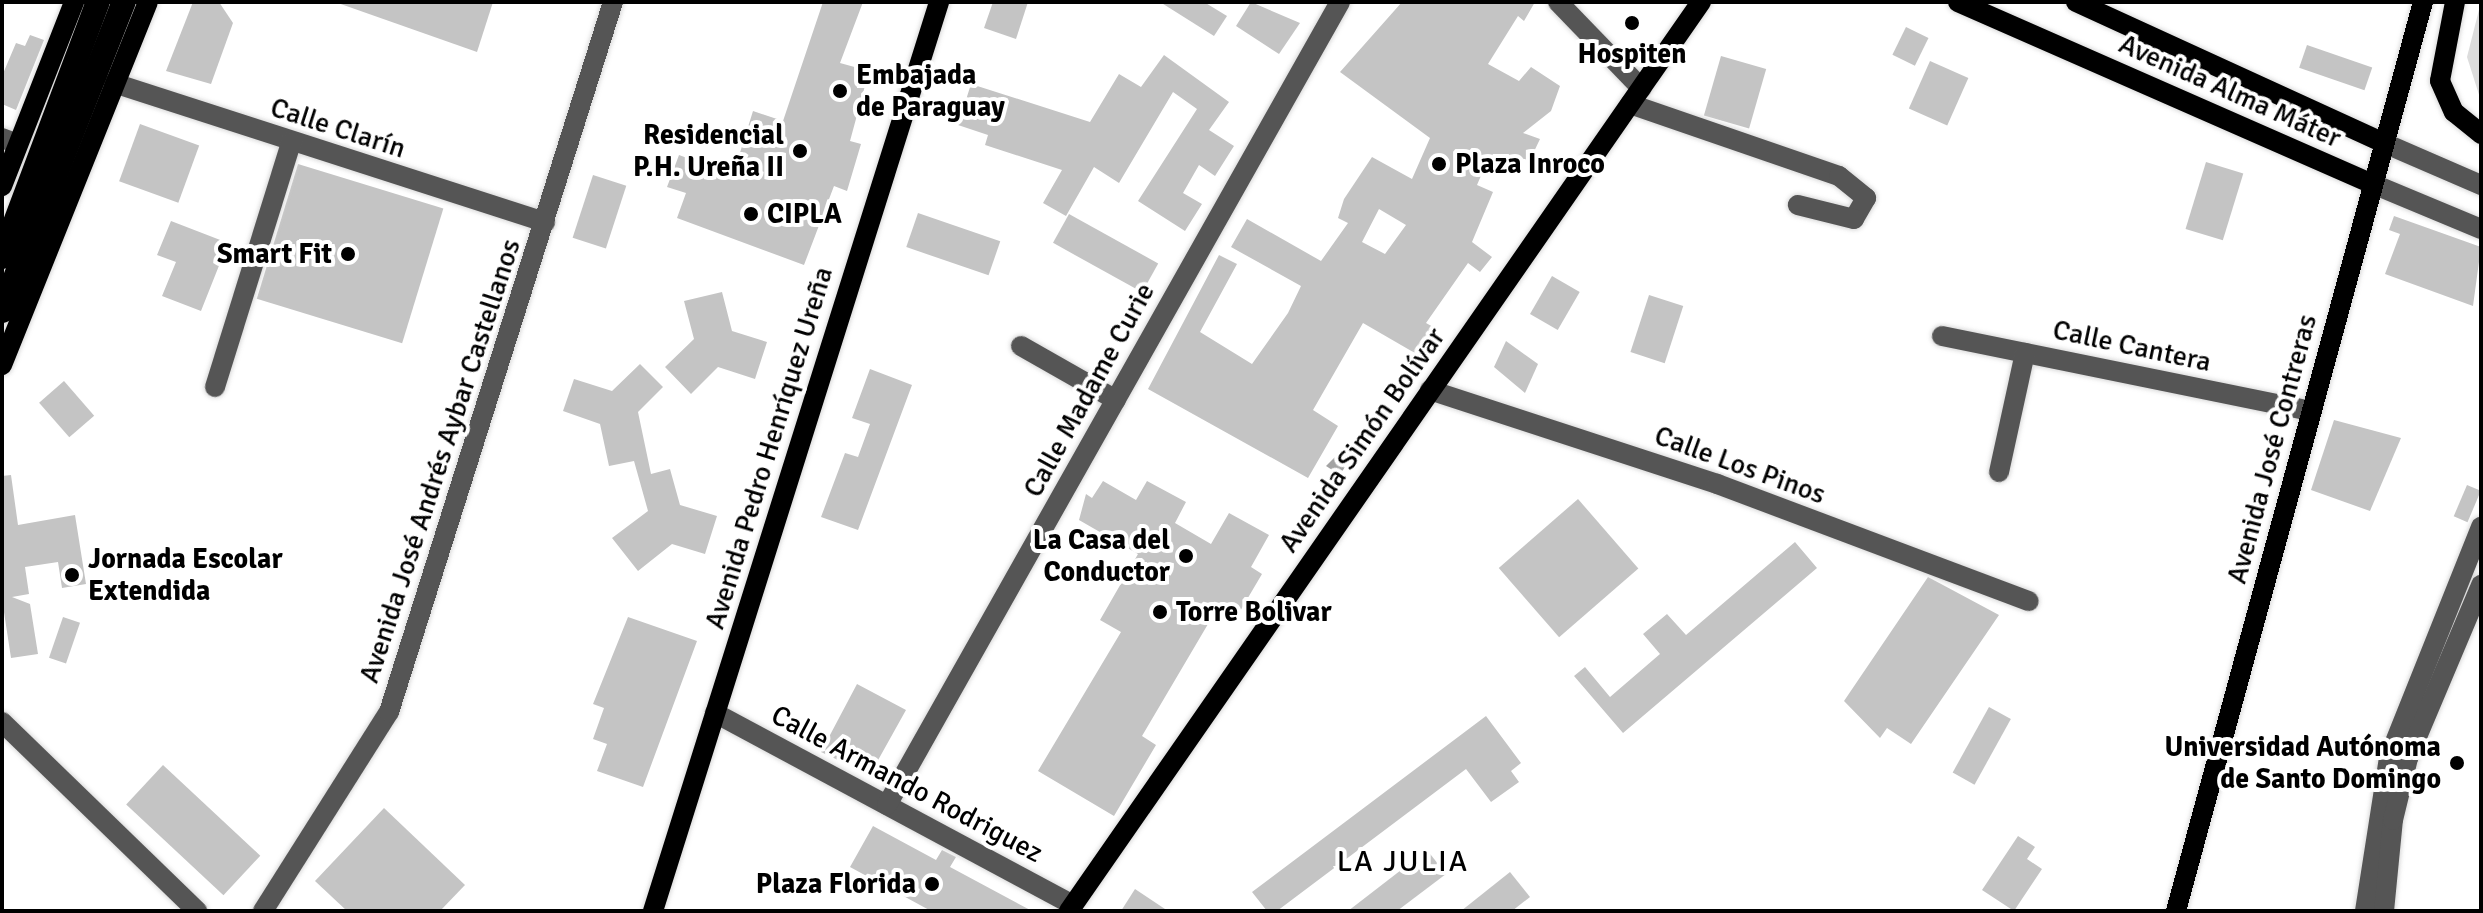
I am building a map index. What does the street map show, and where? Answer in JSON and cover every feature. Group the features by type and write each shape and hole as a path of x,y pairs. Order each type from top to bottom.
{"highway":[{"path":"2,311 98,2"},
{"path":"2,257 47,170 124,2"},
{"path":"2,221 47,170"},
{"path":"27,297 47,170"}],"main road":[{"path":"2,186 10,141 74,2"},
{"path":"2,365 148,2"},
{"name":"Avenida Pedro Henríquez Ureña","path":"653,911 939,2"},
{"name":"Avenida Simón Bolívar","path":"1071,908 1701,2"},
{"name":"Avenida Alma Máter","path":"1958,2 2373,184"},
{"name":"Avenida Alma Máter","path":"2076,2 2384,143"},
{"name":"Avenida José Contreras","path":"2176,911 2423,2"},
{"path":"2455,2 2440,81 2454,112 2481,134"}],"street":[{"name":"Avenida José Andrés Aybar Castellanos","path":"263,911 389,712 613,2"},
{"name":"Calle Madame Curie","path":"887,805 1340,2"},
{"path":"1558,2 1636,96 1839,176 1866,198 1854,219 1798,205"},
{"name":"Calle Clarín","path":"114,83 291,143 545,222"},
{"path":"215,387 291,143"},
{"name":"Avenida Alma Máter","path":"2384,143 2481,185"},
{"name":"Avenida Alma Máter","path":"2373,184 2481,229"},
{"name":"Calle Cantera","path":"1942,336 2311,411"},
{"path":"1021,346 1116,400"},
{"path":"1999,472 2025,353"},
{"name":"Calle Los Pinos","path":"1430,390 1717,484 2029,601"},
{"path":"2365,911 2389,757 2481,527"},
{"path":"2384,911 2393,820 2408,758 2481,585"},
{"name":"Calle Armando Rodriguez","path":"715,713 1071,908"},
{"path":"2,722 197,911"}],"shaded area":[{"path":"2481,2 2481,101 2467,57"},
{"path":"1345,447 1354,452 1340,475 1326,466"}],"building":[{"path":"193,2 219,2 233,23 211,84 166,71"},
{"path":"335,2 493,2 477,52"},
{"path":"823,2 863,2 840,63 869,71 850,141 861,144 847,191 834,186 804,265 677,218 686,193 667,187 679,155 733,175 753,111 783,121"},
{"path":"993,2 1028,2 1016,39 984,28"},
{"path":"1160,2 1204,2 1227,16 1214,36"},
{"path":"1251,2 1300,23 1279,54 1236,26"},
{"path":"1402,2 1535,2 1524,21 1518,16 1488,64 1519,81 1531,67 1560,86 1551,111 1523,133 1540,139 1530,160 1519,158 1515,168 1489,157 1477,185 1493,192 1472,242 1492,257 1480,272 1468,263 1426,323 1435,328 1420,356 1363,323 1313,410 1338,426 1308,478 1148,389 1219,255 1237,264 1200,332 1252,364 1288,313 1301,286 1231,247 1247,219 1321,261 1348,223 1338,218 1344,199 1372,157 1412,179 1430,138 1340,72","holes":["1379,209 1406,225 1385,254 1362,242"]},
{"path":"1906,27 1928,38 1915,66 1892,55"},
{"path":"30,35 44,40 16,110 2,104 2,76 16,43 25,46"},
{"path":"2307,45 2372,67 2364,90 2299,68"},
{"path":"1164,55 1229,102 1209,130 1234,146 1215,176 1199,165 1183,193 1202,204 1185,231 1138,201 1197,109 1173,92 1119,183 1094,167 1066,216 1043,203 1062,170 985,145 988,135 958,125 971,84 1090,122 1119,74 1141,87"},
{"path":"1721,56 1766,69 1749,129 1704,116"},
{"path":"1930,61 1968,78 1947,126 1909,109"},
{"path":"140,124 199,146 178,203 119,181"},
{"path":"2206,162 2243,173 2223,240 2186,229"},
{"name":"Smart Fit","path":"298,164 443,208 402,343 257,299"},
{"path":"593,175 626,186 606,249 573,238"},
{"path":"918,213 1000,241 989,275 906,247"},
{"path":"1069,214 1158,263 1142,292 1053,243"},
{"path":"2394,216 2481,247 2473,306 2385,274 2400,234 2389,230"},
{"path":"171,221 228,243 201,311 162,296 176,262 157,255"},
{"path":"1552,276 1580,292 1558,330 1530,314"},
{"path":"722,292 732,331 767,342 755,379 718,367 691,394 665,367 694,339 684,301"},
{"path":"1649,295 1683,306 1665,363 1630,352"},
{"path":"1506,341 1538,364 1525,393 1494,367"},
{"path":"640,364 663,387 638,412 651,474 670,469 680,505 717,516 705,554 672,544 638,571 612,538 648,511 634,461 609,466 600,424 563,411 574,379 612,391"},
{"path":"870,369 912,385 858,530 821,517 845,453 858,457 870,424 852,418"},
{"path":"64,381 94,416 69,437 39,403"},
{"path":"2334,420 2401,438 2370,511 2311,490"},
{"name":"Jornada Escolar Extendida","path":"11,475 18,525 75,515 86,584 62,588 58,562 25,567 29,594 12,597 30,604 38,654 11,658 2,599 2,476"},
{"path":"1103,481 1136,500 1147,481 1186,502 1175,523 1211,544 1229,513 1269,535 1251,567 1262,574 1239,613 1221,602 1142,736 1156,745 1114,816 1038,771 1121,632 1100,620 1138,554 1079,520 1086,494 1092,498"},
{"path":"2467,485 2481,491 2468,522 2454,516"},
{"path":"1578,499 1638,568 1559,637 1499,568"},
{"path":"1795,542 1817,568 1623,733 1574,676 1585,667 1610,697 1660,654 1643,634 1667,614 1686,635"},
{"path":"1928,577 1999,615 1911,744 1887,728 1880,738 1844,701"},
{"path":"63,617 80,623 66,664 49,658"},
{"path":"628,617 697,641 643,787 597,771 607,744 593,739 604,708 593,704"},
{"path":"857,684 906,710 877,762 845,746 838,760 821,752"},
{"path":"1989,707 2011,719 1975,785 1953,773"},
{"path":"1486,716 1521,763 1511,771 1519,782 1491,802 1466,769 1277,911 1267,911 1252,892"},
{"path":"163,765 260,856 223,895 126,804"},
{"path":"384,808 465,885 440,911 347,911 315,881"},
{"name":"Plaza Florida","path":"873,826 936,860 942,850 956,857 950,867 1032,911 931,911 850,867"},
{"path":"2018,836 2035,847 2027,859 2042,869 2014,911 1982,890"},
{"path":"1427,850 1446,874 1397,911 1348,911"},
{"path":"1510,872 1530,897 1512,911 1461,911"},
{"path":"1135,889 1168,911 1121,911"}],"place":[{"name":"Hospiten","path":"1632,23"},
{"name":"Embajada de Paraguay","path":"840,91"},
{"name":"Residencial P.H. Ureña II","path":"800,151"},
{"name":"Plaza Inroco","path":"1439,164"},
{"name":"CIPLA","path":"751,214"},
{"name":"Smart Fit","path":"348,254"},
{"name":"La Casa del Conductor","path":"1186,556"},
{"name":"Jornada Escolar Extendida","path":"72,575"},
{"name":"Torre Bolivar","path":"1160,612"},
{"name":"Universidad Autónoma de Santo Domingo","path":"2457,763"},
{"name":"Plaza Florida","path":"932,884"}],"district":[{"name":"LA JULIA","path":"1403,862"}]}
